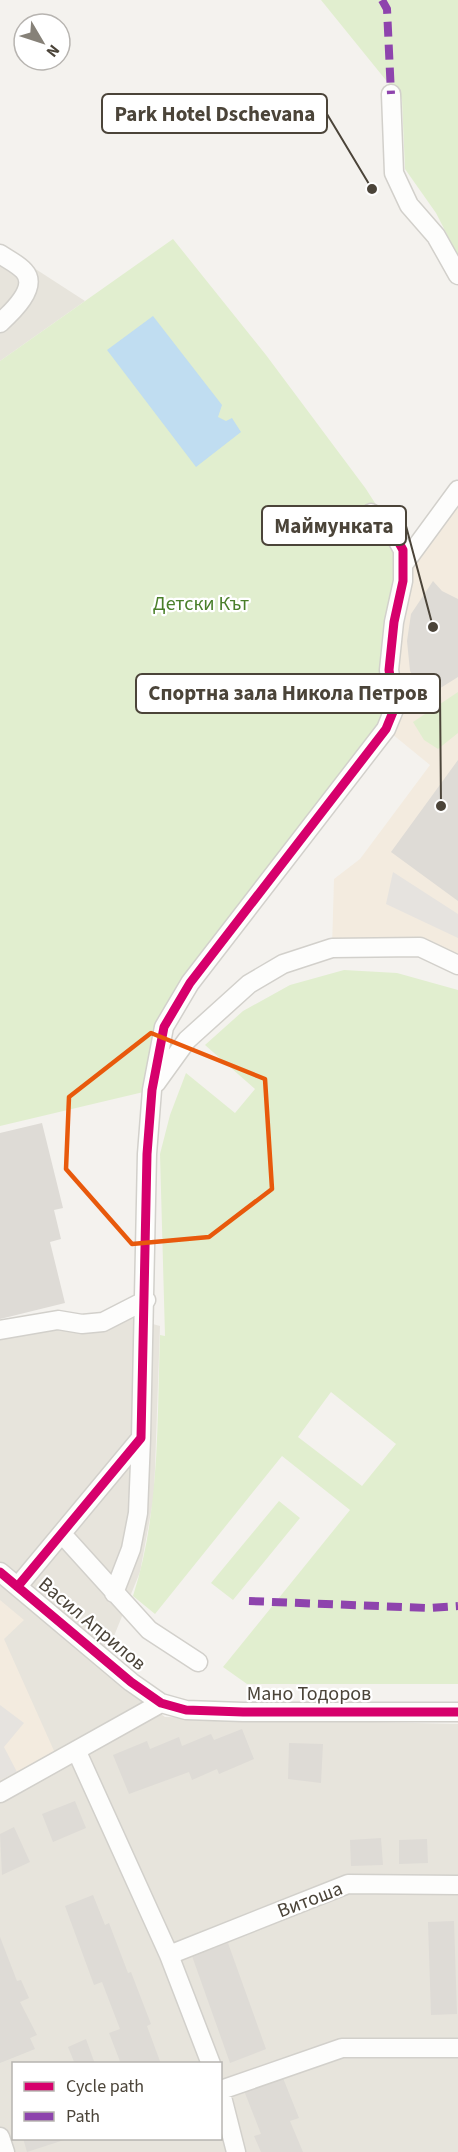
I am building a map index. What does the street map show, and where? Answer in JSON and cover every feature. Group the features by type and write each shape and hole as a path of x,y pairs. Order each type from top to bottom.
{"street":[{"path":"392,94 394,173 409,205 436,236 458,275"},
{"path":"0,254 24,271 29,280 29,289 0,323"},
{"path":"403,565 458,490"},
{"path":"114,1593 132,1549 138,1513 146,1300 147,1154 152,1090 164,1027 190,983 386,729 395,707 389,670 394,622 403,581 403,550 389,525 371,513"},
{"path":"152,1090 187,1040 249,984 283,964 332,948 420,947 458,965"},
{"path":"0,1330 58,1320 81,1324 103,1322 146,1300"},
{"path":"18,1586 141,1438"},
{"path":"62,1534 149,1630 198,1662"},
{"name":"Васил Априлов","path":"0,1572 131,1682 161,1703"},
{"path":"0,1793 161,1703"},
{"name":"Мано Тодоров","path":"161,1703 186,1710 243,1712 458,1712"},
{"path":"77,1752 169,1955 210,2062"},
{"name":"Витоша","path":"169,1955 348,1884 458,1885"},
{"path":"222,2089 342,2048 458,2048"},
{"path":"222,2093 236,2152"},
{"path":"0,2137 5,2152"}],"highlighted area":[{"path":"151,1033 265,1079 272,1189 209,1237 132,1244 66,1169 69,1097"}],"shaded area":[{"path":"0,246 85,301 0,361"},
{"path":"458,490 458,965 420,947 332,948 334,879 360,859 430,765 386,729 403,581"},
{"path":"393,872 458,914 458,938 386,904"},
{"path":"108,1312 160,1326 154,1496 140,1572 101,1668 165,1717 458,1724 458,2152 0,2152 0,1328"},
{"path":"0,1600 24,1620 4,1639 55,1753 0,1780"},
{"path":"0,1705 24,1723 4,1747 17,1772 0,1780"}],"green space":[{"path":"321,0 458,0 458,256 436,213 405,169 402,100"},
{"name":"Детски Кът","path":"173,239 266,355 366,489 389,525 403,581 395,707 190,983 152,1090 0,1126 0,361"},
{"path":"458,692 458,733 438,749 424,740 413,722"},
{"path":"344,970 397,973 458,990 458,1684 247,1684 223,1667 350,1510 282,1456 155,1614 133,1596 148,1532 156,1467 160,1335 165,1336 160,1154 170,1115 186,1073 235,1113 255,1089 205,1045 243,1011 290,985","holes":["331,1392 396,1444 362,1486 298,1437"]},
{"path":"279,1501 300,1518 233,1600 211,1583"}],"water":[{"path":"153,316 222,405 218,417 226,421 232,418 241,432 196,467 107,350"}],"building":[{"path":"433,581 442,591 458,599 458,677 426,697 410,671 407,641 411,614"},
{"path":"458,760 458,901 391,852"},
{"path":"42,1123 63,1208 54,1210 61,1239 50,1242 65,1303 0,1319 0,1133"},
{"path":"242,1729 254,1759 219,1774 217,1769 192,1780 189,1772 129,1794 113,1755 147,1741 150,1749 179,1737 182,1746 211,1734 214,1740"},
{"path":"289,1743 323,1744 321,1783 288,1779"},
{"path":"75,1801 86,1828 53,1842 42,1814"},
{"path":"14,1827 30,1862 2,1875 0,1834"},
{"path":"381,1838 383,1865 351,1866 350,1840"},
{"path":"427,1839 428,1863 399,1864 399,1840"},
{"path":"93,1895 105,1925 109,1923 128,1973 131,1972 151,2024 147,2026 160,2062 120,2062 109,2033 120,2029 102,1982 94,1985 65,1906"},
{"path":"454,1921 457,2014 431,2015 428,1922"},
{"path":"0,1937 17,1981 21,1980 29,1998 20,2002 37,2035 30,2038 35,2049 0,2063"},
{"path":"228,1943 266,2049 230,2063 192,1956"},
{"path":"86,2039 94,2062 74,2062 68,2047"},
{"path":"281,2073 299,2118 290,2121 303,2152 261,2152 254,2136 261,2134 243,2088"},
{"path":"24,2140 64,2140 27,2152"}],"marked path":[{"path":"382,0 387,9 391,94"},
{"path":"249,1601 428,1608 458,1606"}],"cycle path":[{"path":"18,1586 141,1438 147,1154 152,1090 164,1027 190,983 386,729 395,707 389,670 394,622 403,581 403,550 389,525 371,513"},
{"path":"0,1572 131,1682 161,1703 186,1710 243,1712 458,1712"}],"place":[{"name":"Park Hotel Dschevana","path":"372,189"},
{"name":"Маймунката","path":"433,627"},
{"name":"Спортна зала Никола Петров","path":"441,806"}]}
